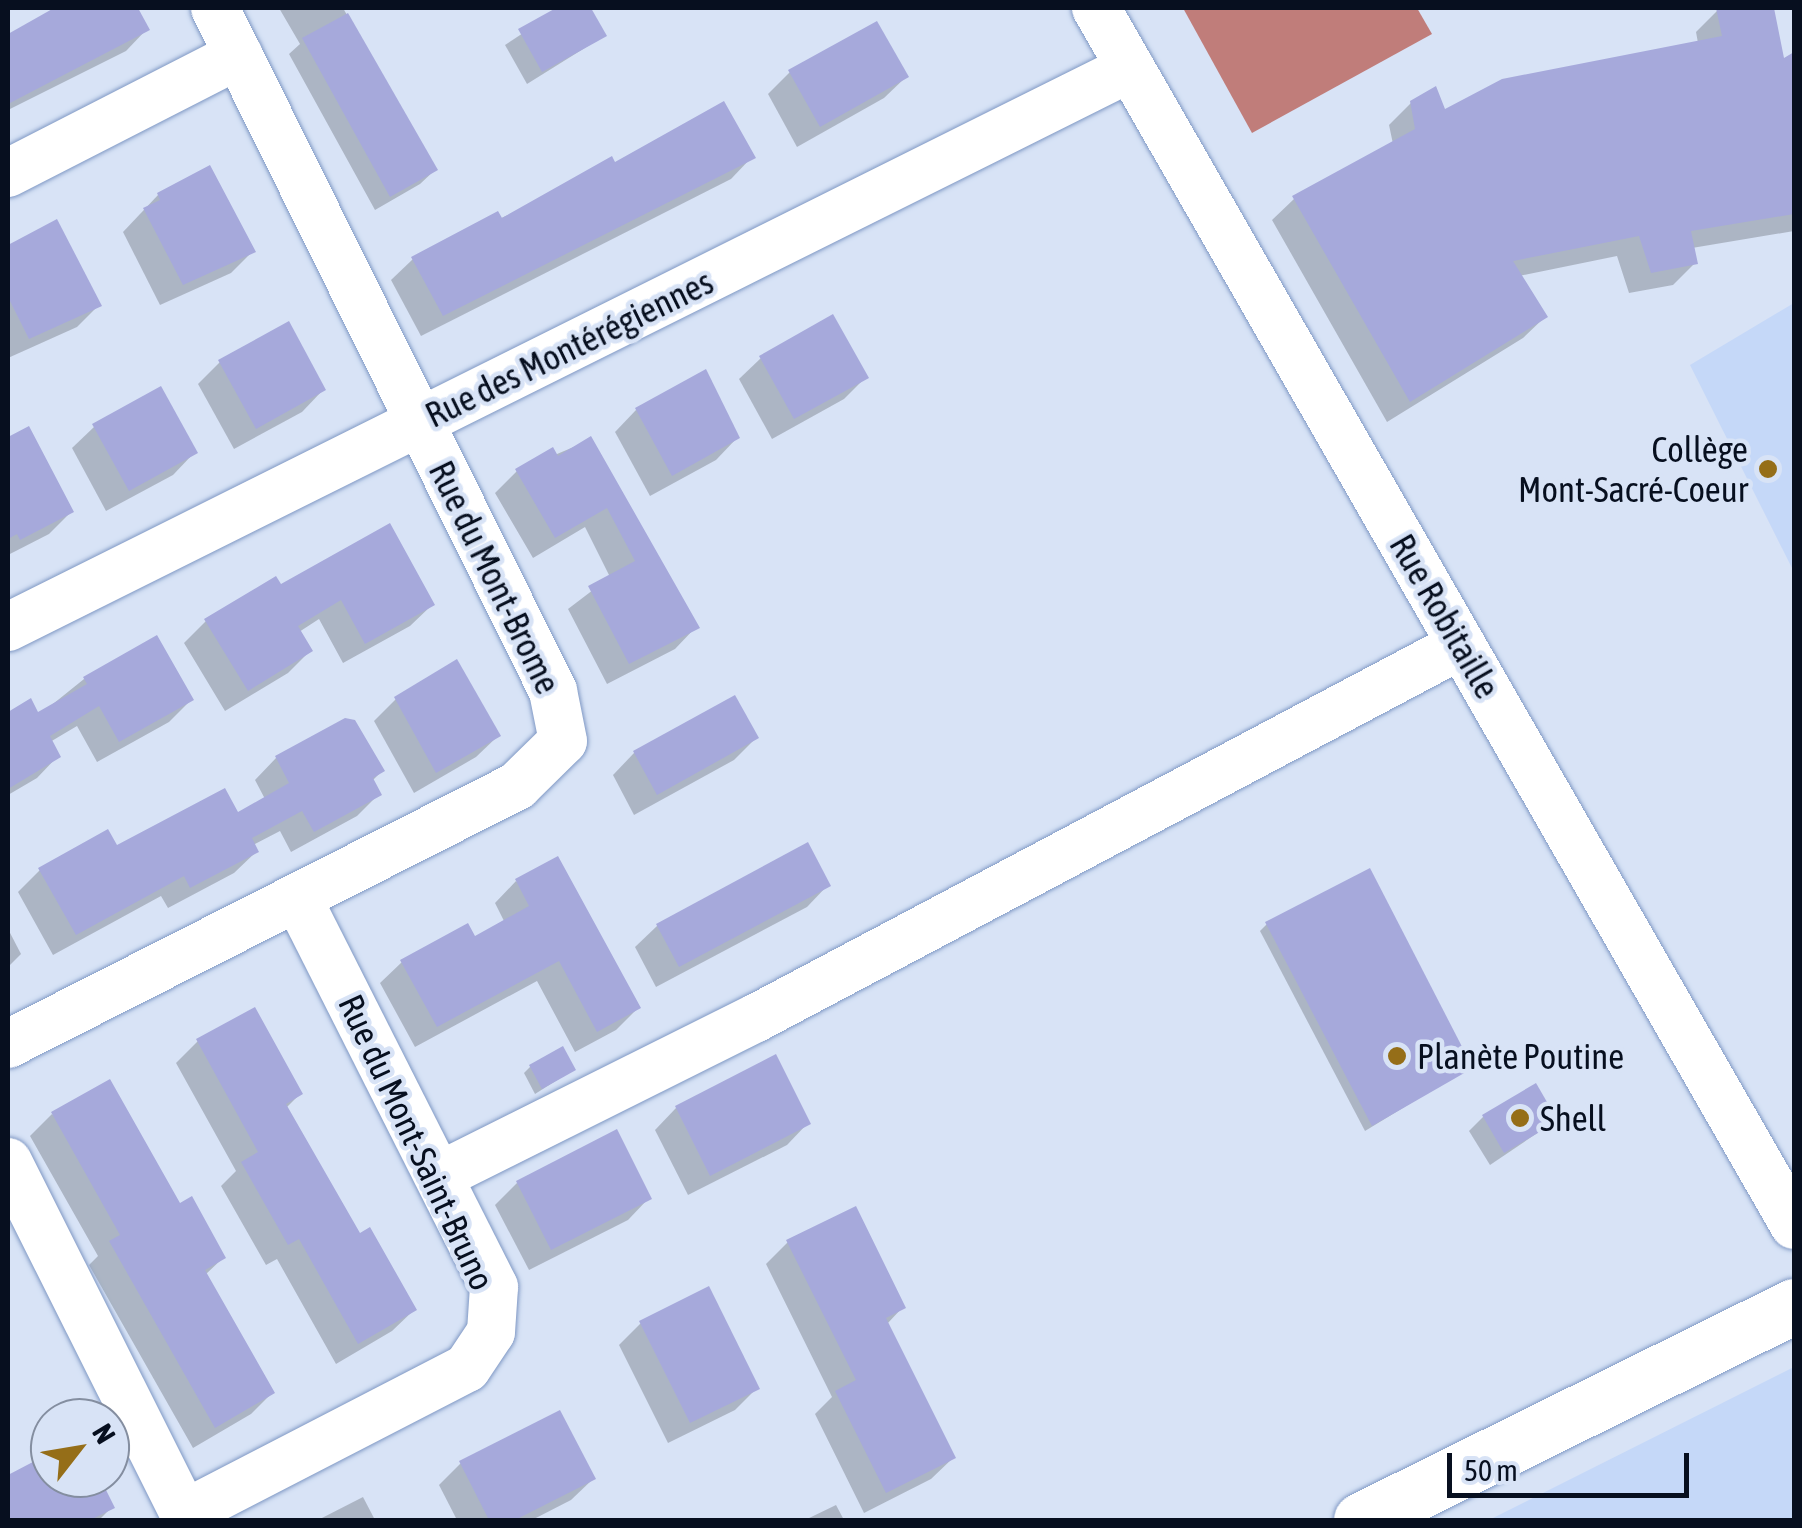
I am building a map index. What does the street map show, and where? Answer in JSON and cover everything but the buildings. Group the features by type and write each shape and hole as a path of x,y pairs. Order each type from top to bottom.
{"main road":[{"path":"1360,1520 1794,1306"}],"street":[{"name":"Rue du Mont-Brome","path":"8,1044 299,901 516,786 563,741 553,691 215,8"},
{"name":"Rue Robitaille","path":"1096,8 1794,1225"},
{"path":"8,174 238,56"},
{"name":"Rue des Montérégiennes","path":"8,627 1130,68"},
{"path":"439,1176 756,1018 1461,645"},
{"name":"Rue du Mont-Saint-Bruno","path":"185,1517 467,1368 490,1332 494,1287 299,901"},
{"path":"8,1162 185,1517"}],"shaded area":[{"path":"1183,8 1417,8 1432,34 1252,133"},
{"name":"Collège Mont-Sacré-Coeur","path":"1794,303 1794,572 1690,365"},
{"path":"1794,1367 1794,1520 1489,1520"}],"place":[{"name":"Collège Mont-Sacré-Coeur","path":"1768,469"},
{"name":"Planète Poutine","path":"1397,1056"},
{"name":"Shell","path":"1520,1118"}]}
